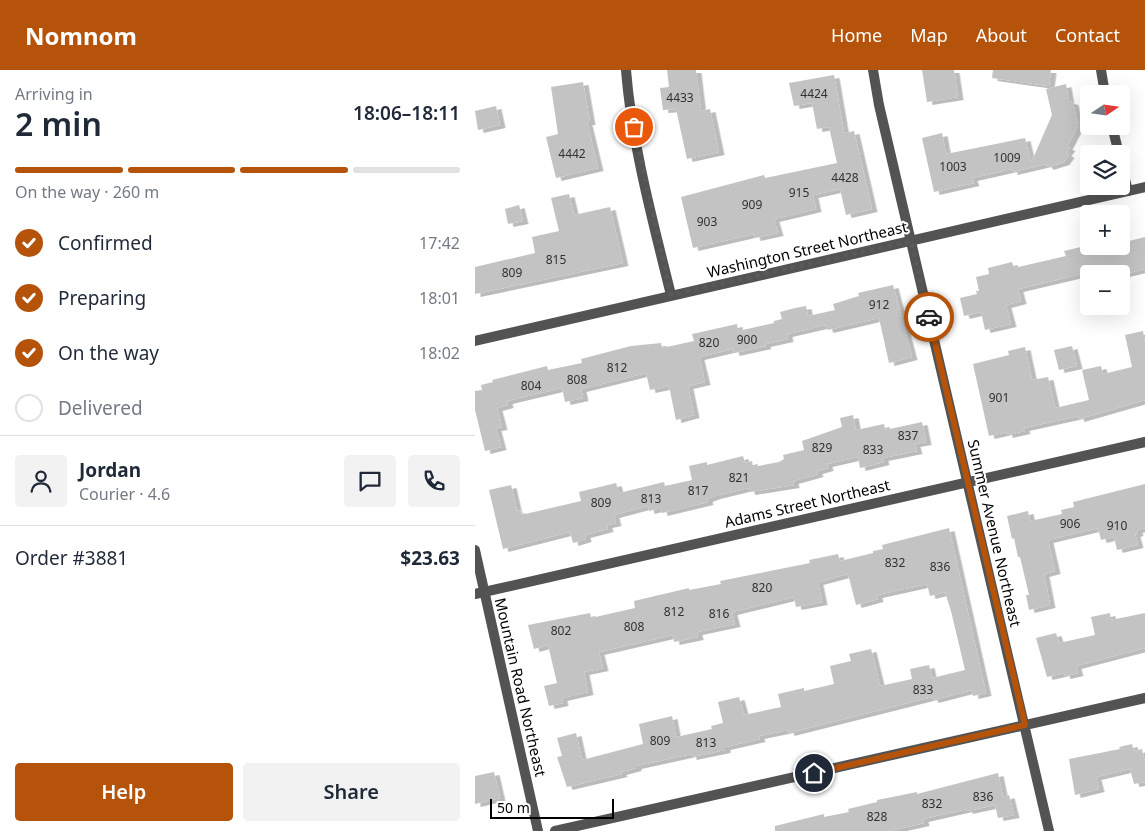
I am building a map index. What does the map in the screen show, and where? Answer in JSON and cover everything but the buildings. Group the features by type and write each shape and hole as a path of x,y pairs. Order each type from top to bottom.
{"street":[{"path":"626,70 628,95 641,160 671,295"},
{"name":"Summer Avenue Northeast","path":"873,70 879,105 1049,831"},
{"path":"1101,70 1104,85"},
{"name":"Washington Street Northeast","path":"1130,191 1145,187"},
{"name":"Washington Street Northeast","path":"475,342 671,295 1111,195"},
{"name":"Adams Street Northeast","path":"480,593 1145,442"},
{"name":"Mountain Road Northeast","path":"475,550 480,593 538,831"},
{"path":"555,831 1145,698"}],"way so far":[{"path":"634,127 671,295 911,241 929,317"}],"route":[{"path":"814,773 1025,725 929,317"}]}
